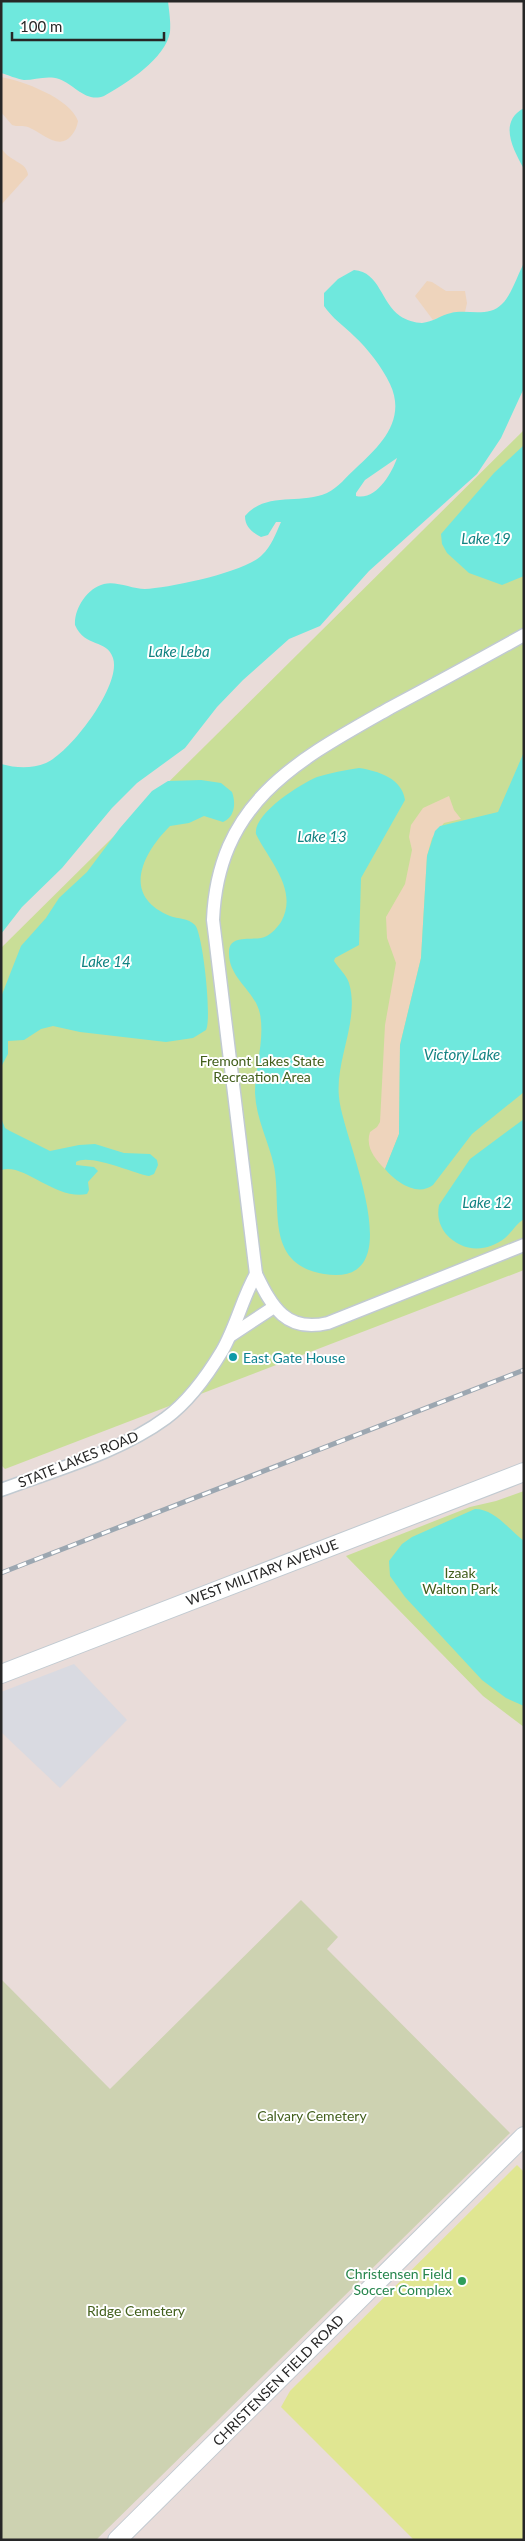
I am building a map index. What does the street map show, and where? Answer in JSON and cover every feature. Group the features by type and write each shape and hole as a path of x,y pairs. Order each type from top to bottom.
{"street":[{"path":"524,635 340,736 287,771 249,810 228,849 214,898 213,932 256,1274 274,1307 284,1317 296,1323 314,1326 328,1323 524,1245"},
{"name":"STATE LAKES ROAD","path":"1,1490 111,1448 153,1427 188,1397 211,1368 230,1336 256,1274"},
{"name":"STATE LAKES ROAD","path":"230,1336 274,1307"},
{"name":"WEST MILITARY AVENUE","path":"1,1674 524,1472"},
{"name":"CHRISTENSEN FIELD ROAD","path":"117,2540 524,2136"}],"shaded area":[{"path":"74,1664 127,1720 60,1788 1,1732 1,1692"}],"green space":[{"name":"Fremont Lakes State Recreation Area","path":"524,430 524,1270 5,1469 1,1465 1,948"},
{"name":"Izaak Walton Park","path":"524,1491 524,1727 483,1696 346,1556 470,1507 496,1501"},
{"path":"301,1900 338,1937 327,1949 510,2133 96,2540 1,2540 1,1979 110,2089"},
{"name":"Christensen Field Soccer Complex","path":"517,2165 524,2172 524,2540 414,2540 281,2407 290,2391"}],"sand":[{"path":"1,77 21,82 45,92 66,105 78,121 76,129 71,136 61,142 50,139 28,127 12,125 1,112"},
{"path":"1,147 8,156 27,170 28,175 1,205"},
{"path":"427,281 446,291 465,291 467,303 465,312 455,312 433,320 415,296"},
{"path":"449,796 454,810 461,819 444,823 432,838 427,856 421,958 400,1045 399,1134 385,1169 370,1148 369,1137 370,1132 380,1122 385,1025 396,963 387,938 386,917 405,884 412,850 409,837 411,825 423,808"}],"water":[{"path":"1,1 168,1 170,32 167,42 161,51 144,69 123,85 104,96 92,97 59,79 24,80 1,73"},
{"path":"524,108 524,169 512,145 510,128 511,121"},
{"name":"Lake Leba","path":"524,263 524,388 501,438 477,474 369,571 320,626 289,639 243,680 217,707 185,748 137,783 112,808 62,868 22,907 1,934 1,764 29,767 46,763 56,757 80,733 92,717 110,684 114,670 113,658 110,652 101,645 84,637 75,625 77,612 83,600 92,590 104,584 109,583 140,589 156,588 224,573 253,561 268,548 281,522 276,522 268,535 261,537 250,529 246,523 245,516 253,508 273,501 306,498 331,491 365,460 382,441 393,421 394,397 387,378 374,358 324,306 324,293 338,279 354,270 363,272 375,282 388,304 400,316 422,323 451,313 484,312 497,308 509,295","holes":["397,458 387,478 376,490 370,494 356,496 365,480"]},
{"name":"Lake 19","path":"524,445 524,576 502,585 469,573 447,553 442,544 441,534 494,473"},
{"name":"Victory Lake","path":"524,752 524,1092 472,1134 433,1185 427,1188 414,1189 395,1179 385,1169 399,1134 400,1045 421,958 427,856 435,831 440,826 498,812"},
{"name":"Lake 13","path":"359,768 374,771 394,781 403,792 405,800 361,878 359,945 335,958 334,961 348,980 352,997 350,1026 340,1069 339,1097 367,1206 370,1235 366,1258 351,1272 324,1274 305,1268 292,1259 284,1247 278,1216 274,1166 256,1103 255,1083 261,1043 260,1014 253,998 233,969 229,952 232,943 240,939 261,938 270,934 281,922 286,910 287,899 280,876 256,834 257,826 262,818 289,793 309,781 327,774"},
{"name":"Lake 14","path":"201,780 221,783 232,792 234,809 230,817 223,822 204,816 189,823 170,826 151,849 141,874 141,886 145,897 155,908 195,925 204,959 208,1010 206,1030 193,1038 166,1042 80,1032 53,1026 41,1029 24,1040 8,1041 8,1054 1,1067 1,997 21,946 46,918 59,898 87,872 120,828 152,791 168,781"},
{"path":"1,1118 5,1128 50,1151 95,1144 124,1153 150,1154 157,1160 158,1165 154,1174 149,1176 101,1162 82,1160 76,1162 76,1165 94,1167 98,1171 88,1182 89,1190 87,1194 63,1192 20,1171 1,1170"},
{"name":"Lake 12","path":"524,1119 524,1219 498,1243 482,1248 467,1247 459,1244 446,1234 440,1224 438,1217 439,1205 470,1159"},
{"name":"Izaak Walton Park","path":"475,1509 489,1512 524,1541 524,1706 506,1698 482,1680 405,1597 390,1576 389,1561 402,1544 412,1537"}],"railway":[{"path":"1,1573 524,1370"}],"place":[{"name":"East Gate House","path":"233,1357"},
{"name":"Christensen Field Soccer Complex","path":"462,2281"}],"park label":[{"name":"Calvary Cemetery","path":"312,2115"},
{"name":"Ridge Cemetery","path":"136,2310"}]}
